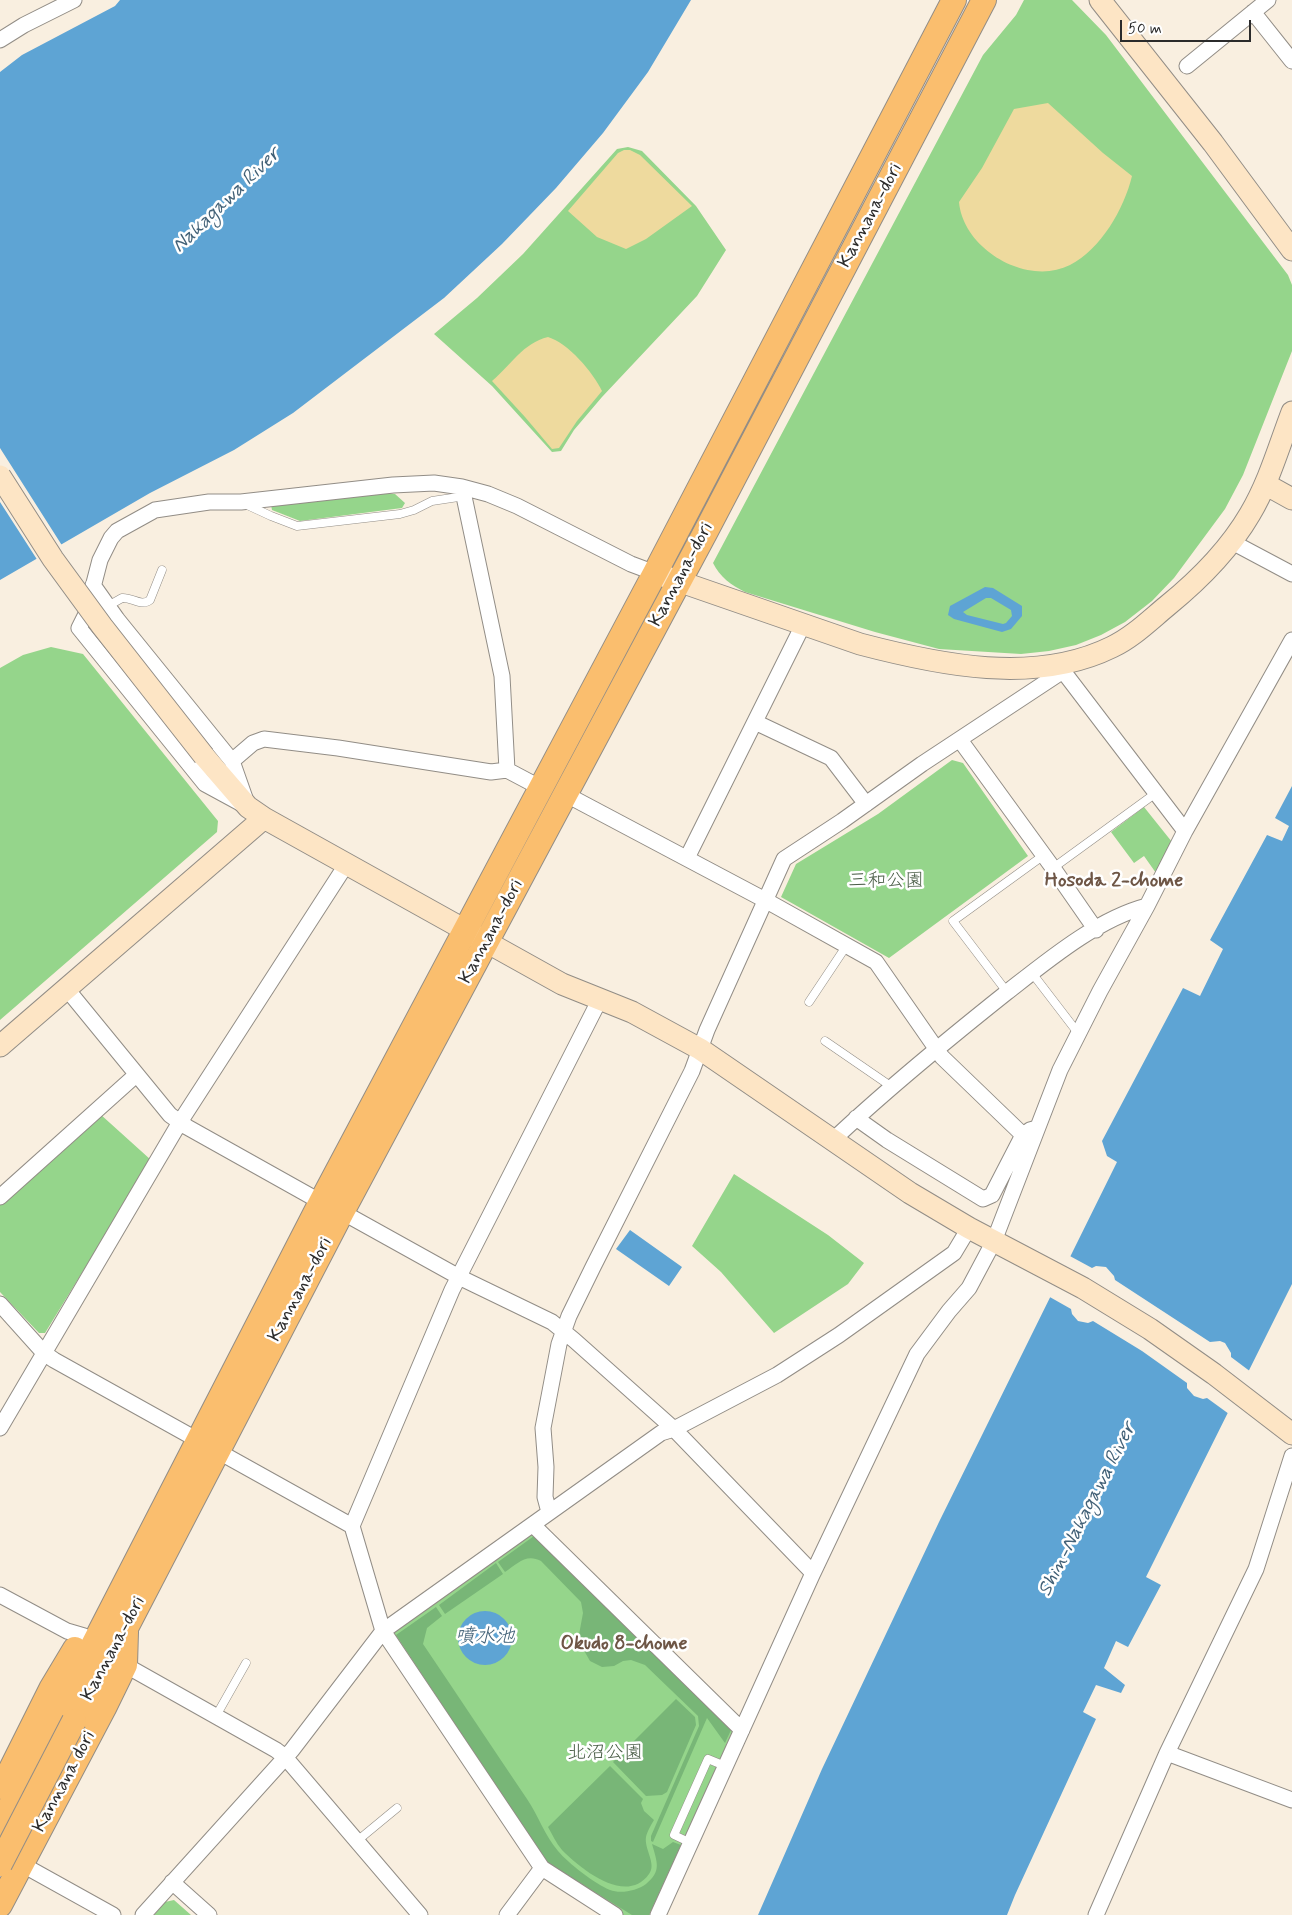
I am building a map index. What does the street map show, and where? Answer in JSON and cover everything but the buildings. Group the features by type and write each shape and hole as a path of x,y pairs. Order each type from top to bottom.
{"main road":[{"name":"Kannana-dori","path":"208,1446 320,1202 655,573 954,0"},
{"name":"Kannana-dori","path":"0,1826 67,1715 208,1446 342,1212 487,943 984,0"},
{"path":"0,1791 51,1689 84,1636 116,1624"},
{"name":"Kannana dori","path":"0,1905 11,1864 104,1708 125,1664 116,1624"},
{"name":"Kannana-dori","path":"11,1864 67,1715"}],"street":[{"path":"0,40 24,25 74,0"},
{"path":"1100,0 1214,143 1292,250"},
{"path":"1187,66 1268,0"},
{"path":"1253,12 1292,61"},
{"path":"549,1512 545,1497 546,1468 543,1428 563,1331 692,1070 784,859 960,740 1062,667 1106,650 1137,631 1183,593 1232,542 1250,514 1265,484 1292,412"},
{"path":"0,476 53,559 102,626 204,756 256,812"},
{"path":"1062,667 973,666 894,653 860,644 631,564 517,506 488,494 463,491 434,483 392,485 241,502 209,502 155,510 117,531 111,538 100,560 86,614 79,628 205,784 346,865 562,984 632,1012 700,1049 910,1193 969,1228 1083,1288 1150,1329 1214,1374 1284,1428"},
{"path":"1265,484 1292,499"},
{"path":"463,491 502,676 507,770"},
{"path":"1232,542 1292,574"},
{"path":"92,585 232,761 256,812"},
{"path":"687,858 802,625"},
{"path":"658,1915 813,1572 917,1354 969,1288 994,1241 1060,1070 1078,1033 1147,906 1185,831 1292,640"},
{"path":"1062,667 1185,831"},
{"path":"755,722 831,758 866,804"},
{"path":"232,761 253,743 264,739 338,748 491,772 507,770 541,788"},
{"path":"960,740 1096,930"},
{"path":"565,794 765,900 879,964 942,1057 1023,1135"},
{"path":"0,1046 66,988 256,812"},
{"path":"0,1428 180,1122 346,865"},
{"path":"833,1140 936,1048 1057,953 1127,911 1147,906"},
{"path":"66,988 170,1115 320,1202"},
{"path":"600,999 459,1277 352,1526 383,1630 542,1868 615,1915"},
{"path":"0,1197 136,1075"},
{"path":"856,1118 886,1140 983,1199 992,1196 1023,1135 1037,1128"},
{"path":"342,1212 459,1277 552,1322 674,1429 813,1572"},
{"path":"143,1915 285,1757 383,1630 661,1433 674,1429 777,1375 839,1335 954,1253 969,1228"},
{"path":"0,1304 44,1353 352,1526"},
{"path":"1096,1915 1167,1753 1256,1569 1292,1456"},
{"path":"533,1524 742,1730"},
{"path":"0,1594 67,1631 84,1636"},
{"path":"125,1664 276,1750 285,1757 420,1915"},
{"path":"1167,1753 1292,1800"},
{"path":"0,1853 11,1864 113,1915"},
{"path":"507,1915 542,1868"},
{"path":"172,1882 209,1915"}],"lane":[{"path":"241,502 297,526 400,514 463,491"},
{"path":"108,606 122,598 144,604 150,600 162,570"},
{"path":"1053,868 1156,793"},
{"path":"1007,992 953,921 1044,855"},
{"path":"809,1002 847,945"},
{"path":"1032,973 1078,1033"},
{"path":"825,1041 892,1087"},
{"path":"216,1716 246,1663"},
{"path":"357,1841 397,1808"}],"green space":[{"path":"1024,0 1072,0 1106,35 1288,275 1292,285 1292,351 1243,475 1225,509 1174,578 1152,601 1125,622 1101,635 1076,645 1049,651 1021,654 939,649 875,632 745,592 726,580 713,563 983,55 1016,15"},
{"path":"628,147 642,151 696,206 726,250 697,296 602,397 574,430 561,451 552,452 492,386 434,334 477,298 523,254 617,149"},
{"path":"384,493 395,494 405,503 402,508 300,521 272,510 271,505"},
{"path":"51,647 83,654 218,821 217,832 0,1020 0,668 23,655"},
{"name":"三和公園","path":"952,760 963,763 1028,856 889,958 781,897 796,864 878,814"},
{"path":"1144,807 1172,842 1156,873 1144,856 1134,863 1111,832"},
{"path":"100,1114 151,1160 45,1333 39,1333 0,1292 0,1205"},
{"path":"734,1174 828,1235 864,1263 848,1284 774,1333 721,1272 692,1246"},
{"name":"北沼公園","path":"534,1529 739,1729 655,1915 623,1915 546,1863 389,1634"},
{"path":"534,1536 731,1730 725,1743 707,1718 653,1842 651,1841 651,1836 699,1726 698,1716 645,1665 631,1660 623,1661 614,1666 602,1667 590,1661 578,1640 583,1613 581,1602 541,1561 531,1558 526,1559 505,1572 498,1562"},
{"path":"496,1563 503,1574 445,1614 439,1605"},
{"path":"436,1607 442,1616 427,1628 423,1644 527,1799 549,1839 562,1856 597,1883 610,1890 623,1892 646,1884 654,1875 657,1861 652,1844 663,1849 673,1842 681,1845 649,1915 632,1915 546,1862 396,1635"},
{"path":"676,1699 695,1717 696,1725 667,1792 662,1795 646,1796 613,1762"},
{"path":"610,1766 643,1799 641,1803 644,1811 654,1820 646,1837 652,1866 651,1870 639,1883 628,1886 604,1881 580,1866 562,1850 548,1827"},
{"path":"174,1900 191,1915 154,1915 165,1902"}],"sand":[{"path":"1048,103 1103,153 1132,176 1123,202 1110,227 1092,249 1070,265 1053,271 1035,271 1017,267 1000,259 985,248 972,235 963,219 959,202 982,168 1014,109"},
{"path":"630,150 640,155 692,206 646,239 626,249 597,237 568,211 618,153"},
{"path":"548,337 564,345 579,359 593,375 602,391 577,421 559,448 552,449 492,381 524,349"}],"water":[{"name":"Nakagawa River","path":"120,0 691,0 648,72 603,133 556,188 502,244 444,298 293,413 234,450 150,493 0,580 0,72 22,55 115,6"},
{"path":"985,587 993,588 1022,606 1022,616 1011,629 1002,632 954,619 948,615 950,606","holes":["986,598 991,598 1011,610 1012,616 1006,623 1003,624 967,615 963,612"]},
{"name":"Shin-Nakagawa River","path":"1292,786 1292,1284 1146,1577 1161,1585 1128,1647 1116,1641 1104,1668 1125,1685 1121,1693 1096,1685 1083,1712 1096,1719 1007,1915 758,1915 822,1769 939,1522 1117,1162 1107,1156 1102,1141 1183,988 1200,996 1223,949 1210,940 1267,835 1282,841 1289,826 1275,818"},
{"path":"630,1230 682,1267 669,1286 616,1249"},
{"name":"噴水池","path":"480,1611 490,1611 500,1615 508,1623 512,1638 508,1653 500,1661 490,1665 480,1665 470,1661 462,1653 458,1643 458,1633 462,1623 470,1615"}],"pier":[{"path":"0,448 63,547 38,561 0,502"},
{"path":"1068,1255 1092,1268 1096,1266 1106,1267 1115,1280 1210,1342 1220,1341 1225,1343 1231,1353 1231,1357 1251,1372 1229,1414 1207,1398 1203,1399 1194,1396 1187,1388 1187,1383 1142,1351 1093,1321 1088,1323 1078,1321 1072,1314 1071,1309 1048,1296"}],"district":[{"name":"Hosoda 2-chome","path":"1114,882"},
{"name":"Okudo 8-chome","path":"624,1645"}]}
